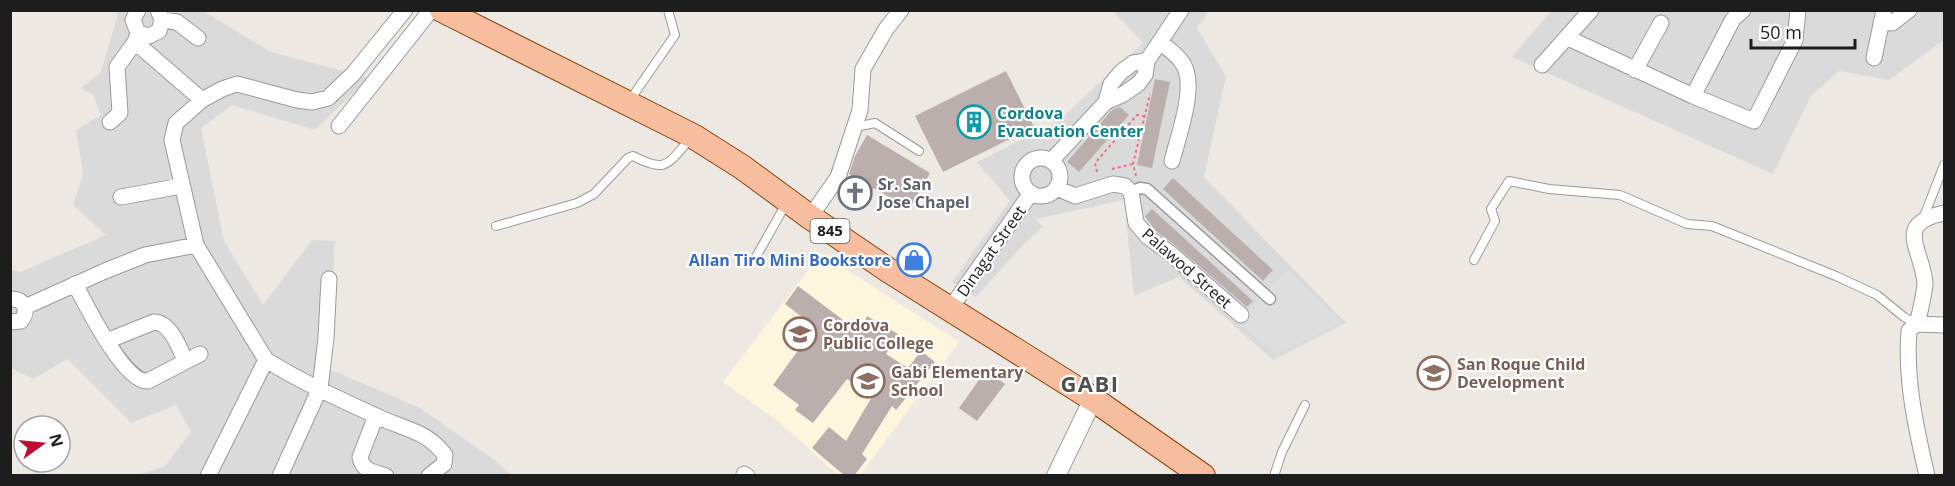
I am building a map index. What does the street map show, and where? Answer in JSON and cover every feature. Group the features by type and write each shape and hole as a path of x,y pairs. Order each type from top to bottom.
{"main road":[{"name":"845","path":"441,11 693,136 742,167 810,217 1093,399 1203,476"}],"street":[{"path":"138,10 133,21 137,38 202,100"},
{"path":"405,10 353,74 328,98 312,102 297,100 237,84 202,100 176,123 172,140 196,245 266,360 376,416 425,435 445,455 444,464 429,476"},
{"path":"810,217 838,177 860,110 863,69 886,29 901,10"},
{"path":"1542,65 1591,10"},
{"path":"1693,96 1733,19 1743,10"},
{"path":"1568,38 1693,96 1754,121 1796,40 1798,10"},
{"path":"1874,58 1882,16 1892,23 1909,10"},
{"path":"339,126 441,11"},
{"path":"1052,160 1106,102 1111,84 1125,68 1133,63 1147,61 1178,12"},
{"path":"110,122 120,113 117,68 137,38 159,31 160,15 177,22 198,38"},
{"path":"1635,70 1661,23"},
{"path":"1160,42 1182,62 1187,74 1188,89 1185,109 1172,161"},
{"path":"1042,157 1052,160 1059,168 1057,188 1047,195 1037,196 1031,193 1023,180 1025,166 1035,158 1042,157"},
{"path":"1057,188 1075,196 1113,184 1135,190 1147,189 1270,299"},
{"path":"121,197 181,186"},
{"name":"Palawod Street","path":"1135,190 1136,223 1241,315"},
{"name":"Dinagat Street","path":"950,309 1031,193"},
{"path":"1927,476 1911,393 1908,350 1909,331 1916,324 1925,286 1913,237 1914,230 1922,221 1930,216 1944,213"},
{"path":"26,307 145,255 196,245"},
{"path":"280,476 320,388 326,338 328,279"},
{"path":"75,284 107,341 132,375 143,381 200,354"},
{"path":"10,299 16,298 26,307 26,315 21,321 10,322"},
{"path":"107,341 154,322 160,322 164,324 180,348 185,361"},
{"path":"1916,324 1944,325"},
{"path":"208,476 266,360"},
{"path":"1056,476 1093,399"},
{"path":"376,416 360,457 361,464 367,469 386,476"}],"lane":[{"path":"627,103 675,34 668,10"},
{"path":"853,128 875,123 920,151"},
{"path":"496,226 577,203 594,194 628,158 633,156 652,165 659,166 669,162 693,136"},
{"path":"1922,221 1944,165"},
{"path":"1474,260 1495,221 1491,209 1509,182 1549,189 1620,195 1687,224 1712,226 1836,276 1877,295 1916,324"},
{"path":"756,257 787,201"},
{"path":"1274,476 1282,452 1305,405"}],"path":[{"path":"1135,190 1133,164 1151,88"},
{"path":"1097,172 1095,163 1137,115 1144,116"}],"shaded area":[{"path":"116,11 203,11 271,52 369,78 315,130 232,105 201,128 224,241 263,305 312,240 335,241 327,368 418,407 492,458 511,475 138,475 165,466 191,432 176,405 131,423 67,359 33,379 11,368 10,269 20,272 106,235 73,205 83,174 76,130 101,115 93,95 81,88 101,72 118,14"},
{"path":"1113,11 1209,11 1197,28 1226,76 1204,177 1346,323 1273,360 1179,277 1134,296 1124,200 1036,219 1043,227 1023,245 976,297 952,282 1010,201 977,162 1057,122 1143,43"},
{"path":"1551,11 1944,11 1944,40 1889,80 1839,71 1811,96 1773,174 1512,57"},
{"name":"Gabi Elementary School","path":"821,253 959,342 860,475 838,475 778,421 723,382"},
{"path":"1288,269 1342,322 1275,355 1239,322"}],"building":[{"name":"Cordova Evacuation Center","path":"1006,71 1034,127 943,172 915,116"},
{"path":"1155,79 1170,82 1152,168 1137,165"},
{"path":"1120,107 1129,115 1079,172 1067,162 1112,110"},
{"path":"867,135 930,173 909,209 874,188 860,209 838,194 851,175 849,174 855,156"},
{"path":"1173,178 1273,270 1263,281 1163,189"},
{"path":"1152,209 1253,301 1247,307 1155,230 1145,216"},
{"path":"798,286 859,332 867,316 898,334 886,354 908,368 921,351 935,362 896,410 892,406 862,454 867,459 854,476 845,476 812,448 829,427 846,441 873,395 847,379 813,423 795,410 799,405 773,385 815,327 785,304"},
{"path":"986,370 1005,384 977,421 959,408"},
{"path":"1100,374 1117,384 1111,394 1095,383"}],"place":[{"name":"Cordova Evacuation Center","path":"974,122"},
{"name":"Sr. San Jose Chapel","path":"855,193"},
{"name":"Allan Tiro Mini Bookstore","path":"914,260"},
{"name":"Cordova Public College","path":"800,334"},
{"name":"San Roque Child Development","path":"1434,373"},
{"name":"Gabi Elementary School","path":"868,381"}],"district":[{"name":"GABI","path":"1090,384"}]}
